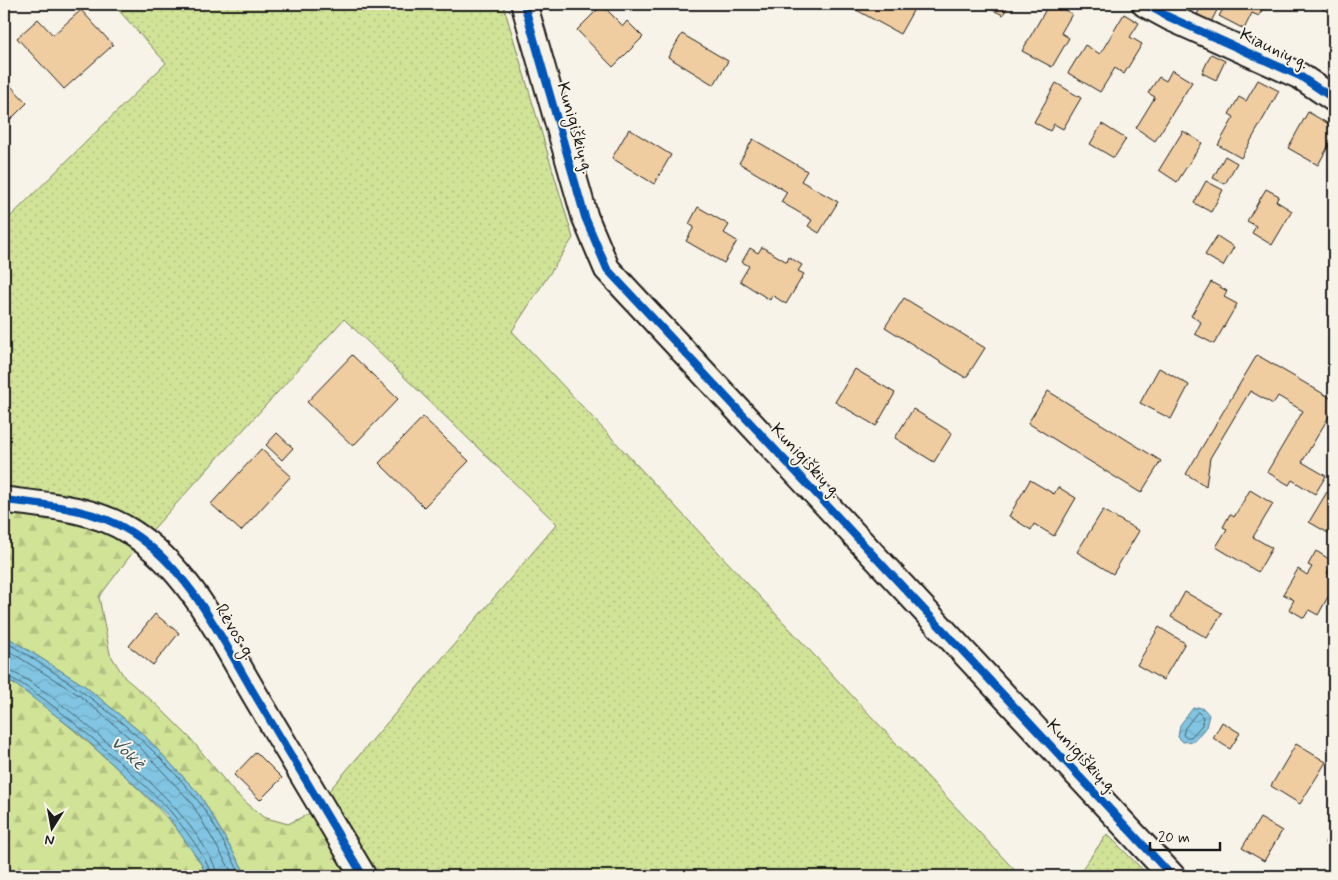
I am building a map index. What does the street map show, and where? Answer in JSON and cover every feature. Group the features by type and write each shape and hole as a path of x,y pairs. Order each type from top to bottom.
{"street":[{"name":"Kunigiškių g.","path":"524,4 586,217 607,269 1172,876"},
{"name":"Kiaunių g.","path":"1145,4 1169,17 1300,76 1334,99"},
{"name":"Rėvos g.","path":"4,500 53,506 91,514 131,532 164,558 202,606 363,876"}],"green space":[{"path":"113,4 503,4 573,238 512,331 1020,876 348,876 310,813 557,524 344,319 136,548 4,510 4,223 166,63"},
{"path":"4,510 90,525 136,548 99,597 110,654 125,678 158,706 190,738 234,792 263,817 288,824 310,813 348,876 247,876 200,795 145,736 85,686 4,635"},
{"path":"4,680 16,685 58,717 137,787 171,822 200,861 207,876 4,876"},
{"path":"1107,834 1149,876 1077,876"}],"water":[{"name":"Vokė","path":"4,635 85,686 145,736 200,795 247,876 207,876 200,862 167,815 80,734 16,685 4,680"},
{"path":"1193,708 1204,709 1209,715 1206,727 1194,741 1183,742 1178,737 1180,725"}],"building":[{"path":"853,4 904,4 914,9 900,34 851,7"},
{"path":"981,4 1009,4 1003,15"},
{"path":"1049,4 1055,4 1072,14 1061,33 1069,38 1052,67 1022,51"},
{"path":"1203,4 1220,4 1211,22 1197,14"},
{"path":"1226,4 1265,4 1259,16 1252,13 1244,29 1219,16"},
{"path":"1314,4 1327,4 1324,10"},
{"path":"602,5 623,26 627,21 643,37 613,67 577,30"},
{"path":"81,10 113,45 64,89 17,38 38,19 53,35"},
{"path":"1124,14 1139,23 1130,37 1142,44 1124,74 1115,68 1100,92 1068,73 1085,45 1100,54"},
{"path":"682,34 728,61 714,85 668,57"},
{"path":"1211,54 1225,61 1216,80 1202,73"},
{"path":"1172,70 1192,82 1155,141 1136,128 1155,97 1148,93 1159,77 1166,81"},
{"path":"4,79 27,103 4,126"},
{"path":"1258,80 1279,91 1241,158 1218,145 1234,117 1229,114 1239,97 1246,101"},
{"path":"1056,83 1081,98 1063,129 1054,124 1050,131 1034,122"},
{"path":"1308,112 1334,127 1334,136 1318,165 1288,148"},
{"path":"1102,124 1126,139 1114,158 1090,144"},
{"path":"629,129 671,155 654,184 612,158"},
{"path":"1183,131 1202,143 1177,182 1159,170"},
{"path":"753,139 807,171 801,181 838,202 819,233 808,226 812,220 781,202 787,192 739,163"},
{"path":"1225,156 1237,163 1225,184 1213,178"},
{"path":"1206,181 1223,190 1211,212 1194,203"},
{"path":"1266,189 1279,196 1276,201 1292,211 1272,245 1252,233 1256,226 1247,221"},
{"path":"698,207 729,225 724,233 737,241 724,263 686,241 694,227 689,224"},
{"path":"1217,236 1234,247 1223,266 1205,255"},
{"path":"762,247 787,262 789,257 802,265 798,271 804,274 786,304 772,295 770,300 740,281 749,266 742,262 750,248 758,253"},
{"path":"1211,282 1227,291 1224,297 1237,304 1214,344 1195,334 1201,322 1191,316"},
{"path":"904,298 985,348 966,378 885,327"},
{"path":"352,355 398,399 353,446 307,402"},
{"path":"1257,355 1334,400 1334,408 1302,462 1326,476 1315,494 1292,480 1289,485 1267,472 1303,411 1278,396 1273,404 1250,391 1210,458 1206,486 1186,474"},
{"path":"1159,368 1189,385 1171,419 1140,403"},
{"path":"855,369 895,393 876,426 835,402"},
{"path":"1048,391 1161,461 1141,493 1028,423"},
{"path":"913,409 952,433 934,462 895,438"},
{"path":"423,417 469,461 424,507 379,463"},
{"path":"277,433 293,448 282,460 266,445"},
{"path":"261,449 291,476 241,531 211,504"},
{"path":"1030,480 1054,494 1058,487 1076,498 1054,536 1034,524 1031,530 1009,516"},
{"path":"1250,490 1273,504 1253,537 1272,548 1258,572 1216,547 1227,529 1223,527 1230,514 1234,517"},
{"path":"1327,492 1334,496 1334,526 1330,534 1309,522"},
{"path":"1103,510 1139,531 1113,574 1077,552"},
{"path":"1316,551 1334,562 1327,573 1334,577 1334,586 1318,615 1309,610 1304,618 1289,609 1294,600 1283,594 1298,569 1307,575 1312,567 1308,565"},
{"path":"1185,592 1222,613 1207,638 1171,617"},
{"path":"155,614 179,633 153,665 129,646"},
{"path":"1159,627 1185,643 1163,680 1137,665"},
{"path":"1222,722 1240,733 1230,749 1213,738"},
{"path":"1296,744 1326,762 1300,804 1271,786"},
{"path":"256,752 282,778 260,800 234,775"},
{"path":"1260,818 1282,831 1264,861 1242,848"},
{"path":"1334,822 1334,847 1325,843"}],"cycle path":[{"path":"524,4 585,217 607,269 1172,876"},
{"path":"1145,4 1169,17 1300,76 1334,99"},
{"path":"4,500 69,509 117,524 152,548 171,566 204,608 363,876"}]}
